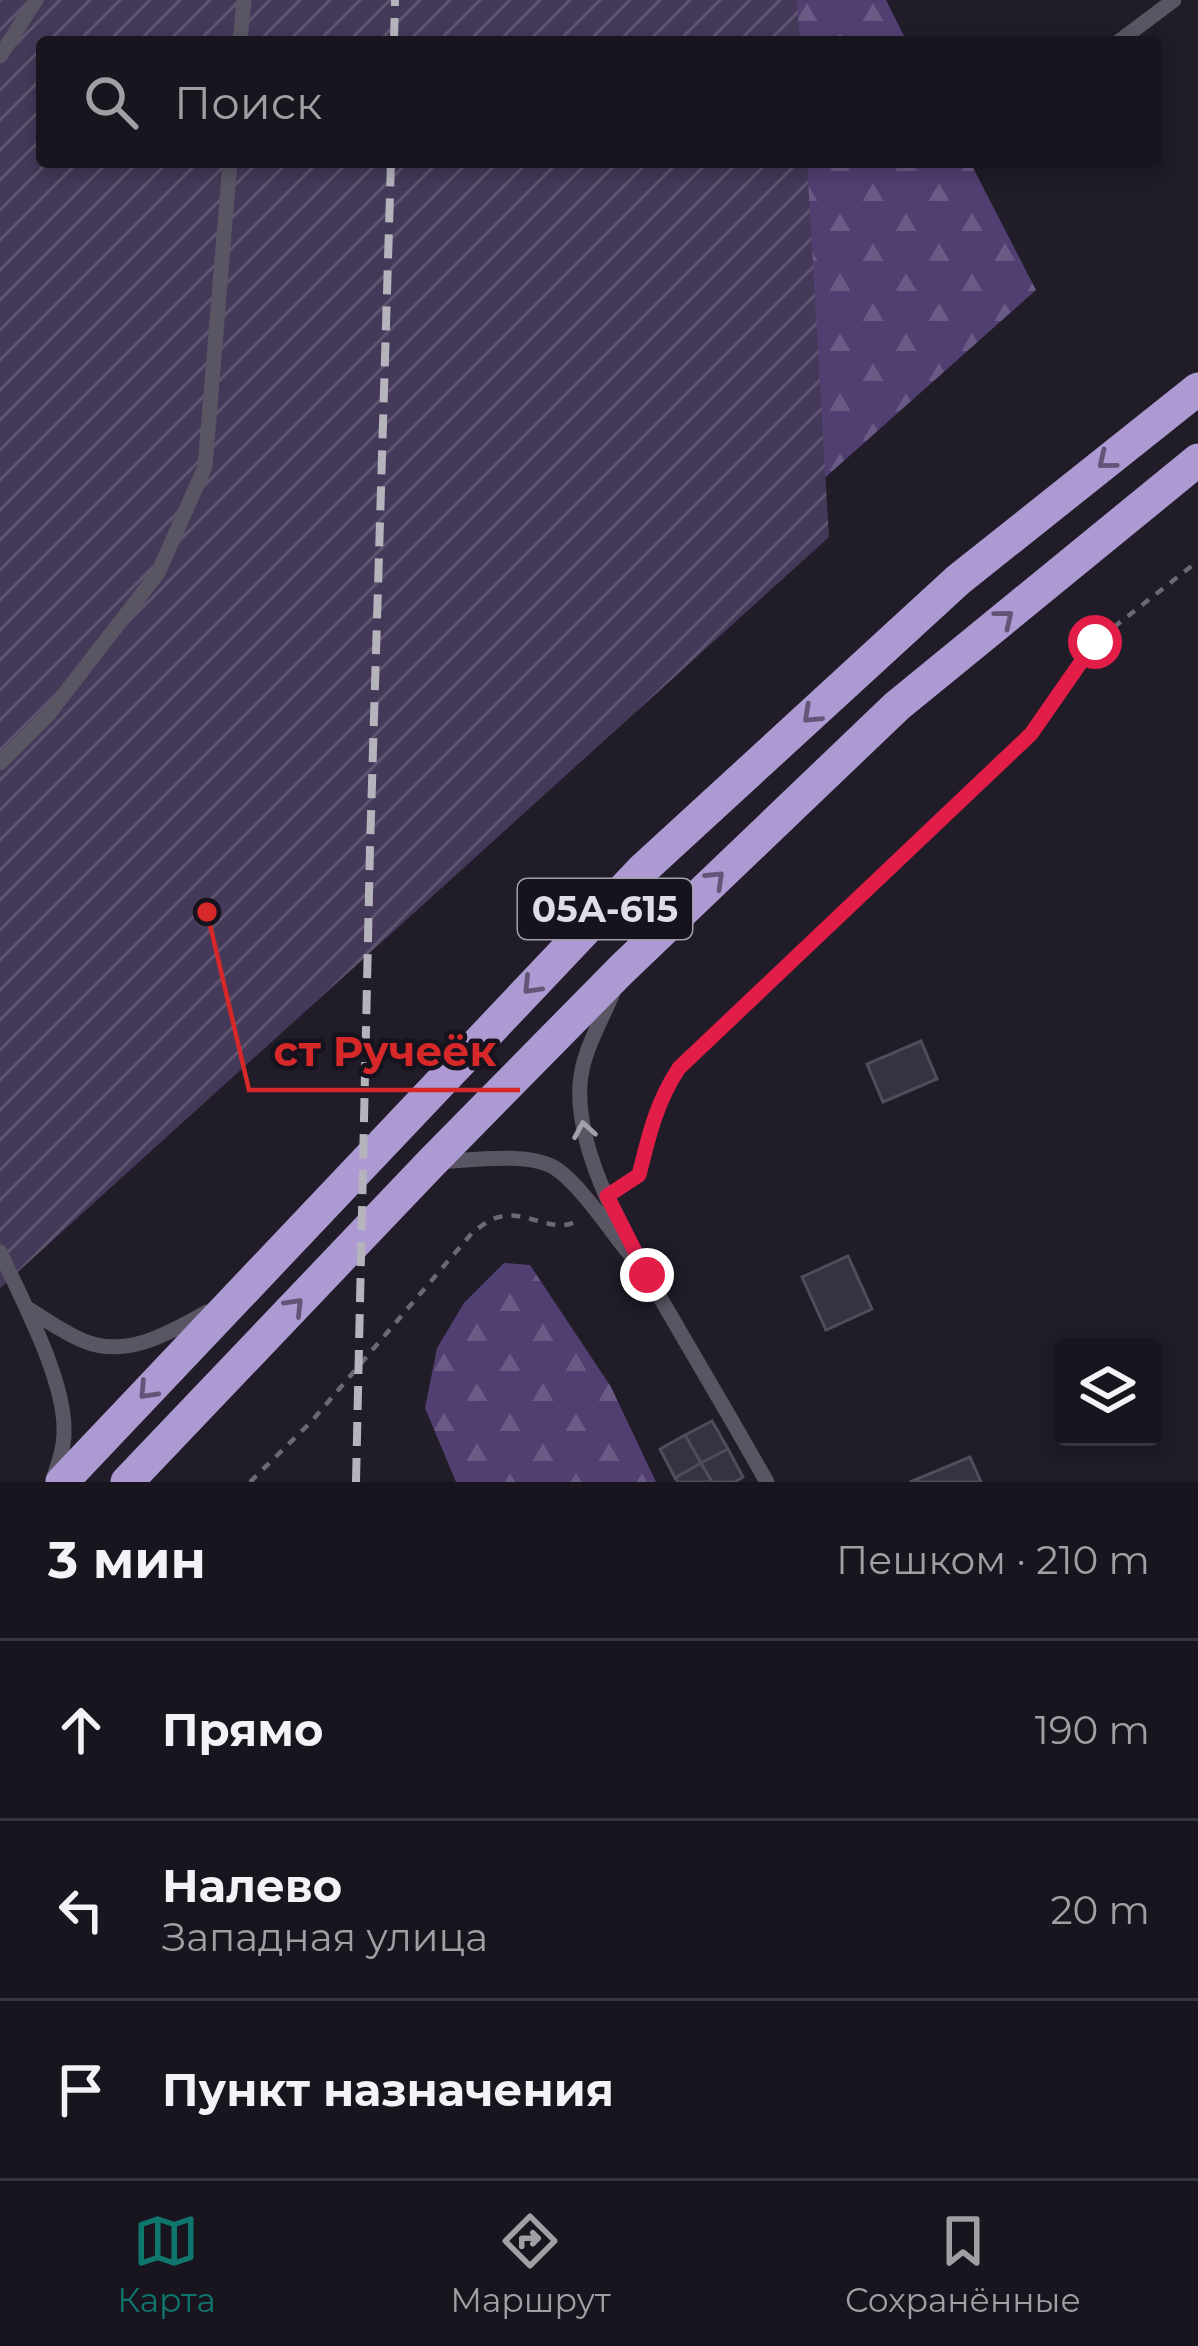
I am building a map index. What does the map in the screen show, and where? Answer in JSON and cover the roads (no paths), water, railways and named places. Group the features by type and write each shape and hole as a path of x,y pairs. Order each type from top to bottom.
{"highway":[{"name":"05А-615","path":"62,1482 641,871 958,580 1198,388"},
{"name":"05А-615","path":"127,1482 621,970 897,706 1198,460"}],"lane":[{"path":"0,56 36,0"},
{"path":"241,36 244,0"},
{"path":"1126,36 1174,0"},
{"path":"0,763 48,715 158,573 206,467 230,168"},
{"path":"621,970 584,1060 580,1086 587,1148 647,1275 767,1482"},
{"path":"432,1162 508,1159 546,1164 572,1182 647,1275"},
{"path":"0,1252 37,1334 63,1409 61,1454 52,1482"},
{"path":"25,1306 86,1343 120,1347 157,1340 233,1298"}],"railway":[{"path":"394,36 395,0"},
{"path":"356,1482 391,168"}],"place":[{"name":"ст Ручеёк","path":"207,912"}]}
